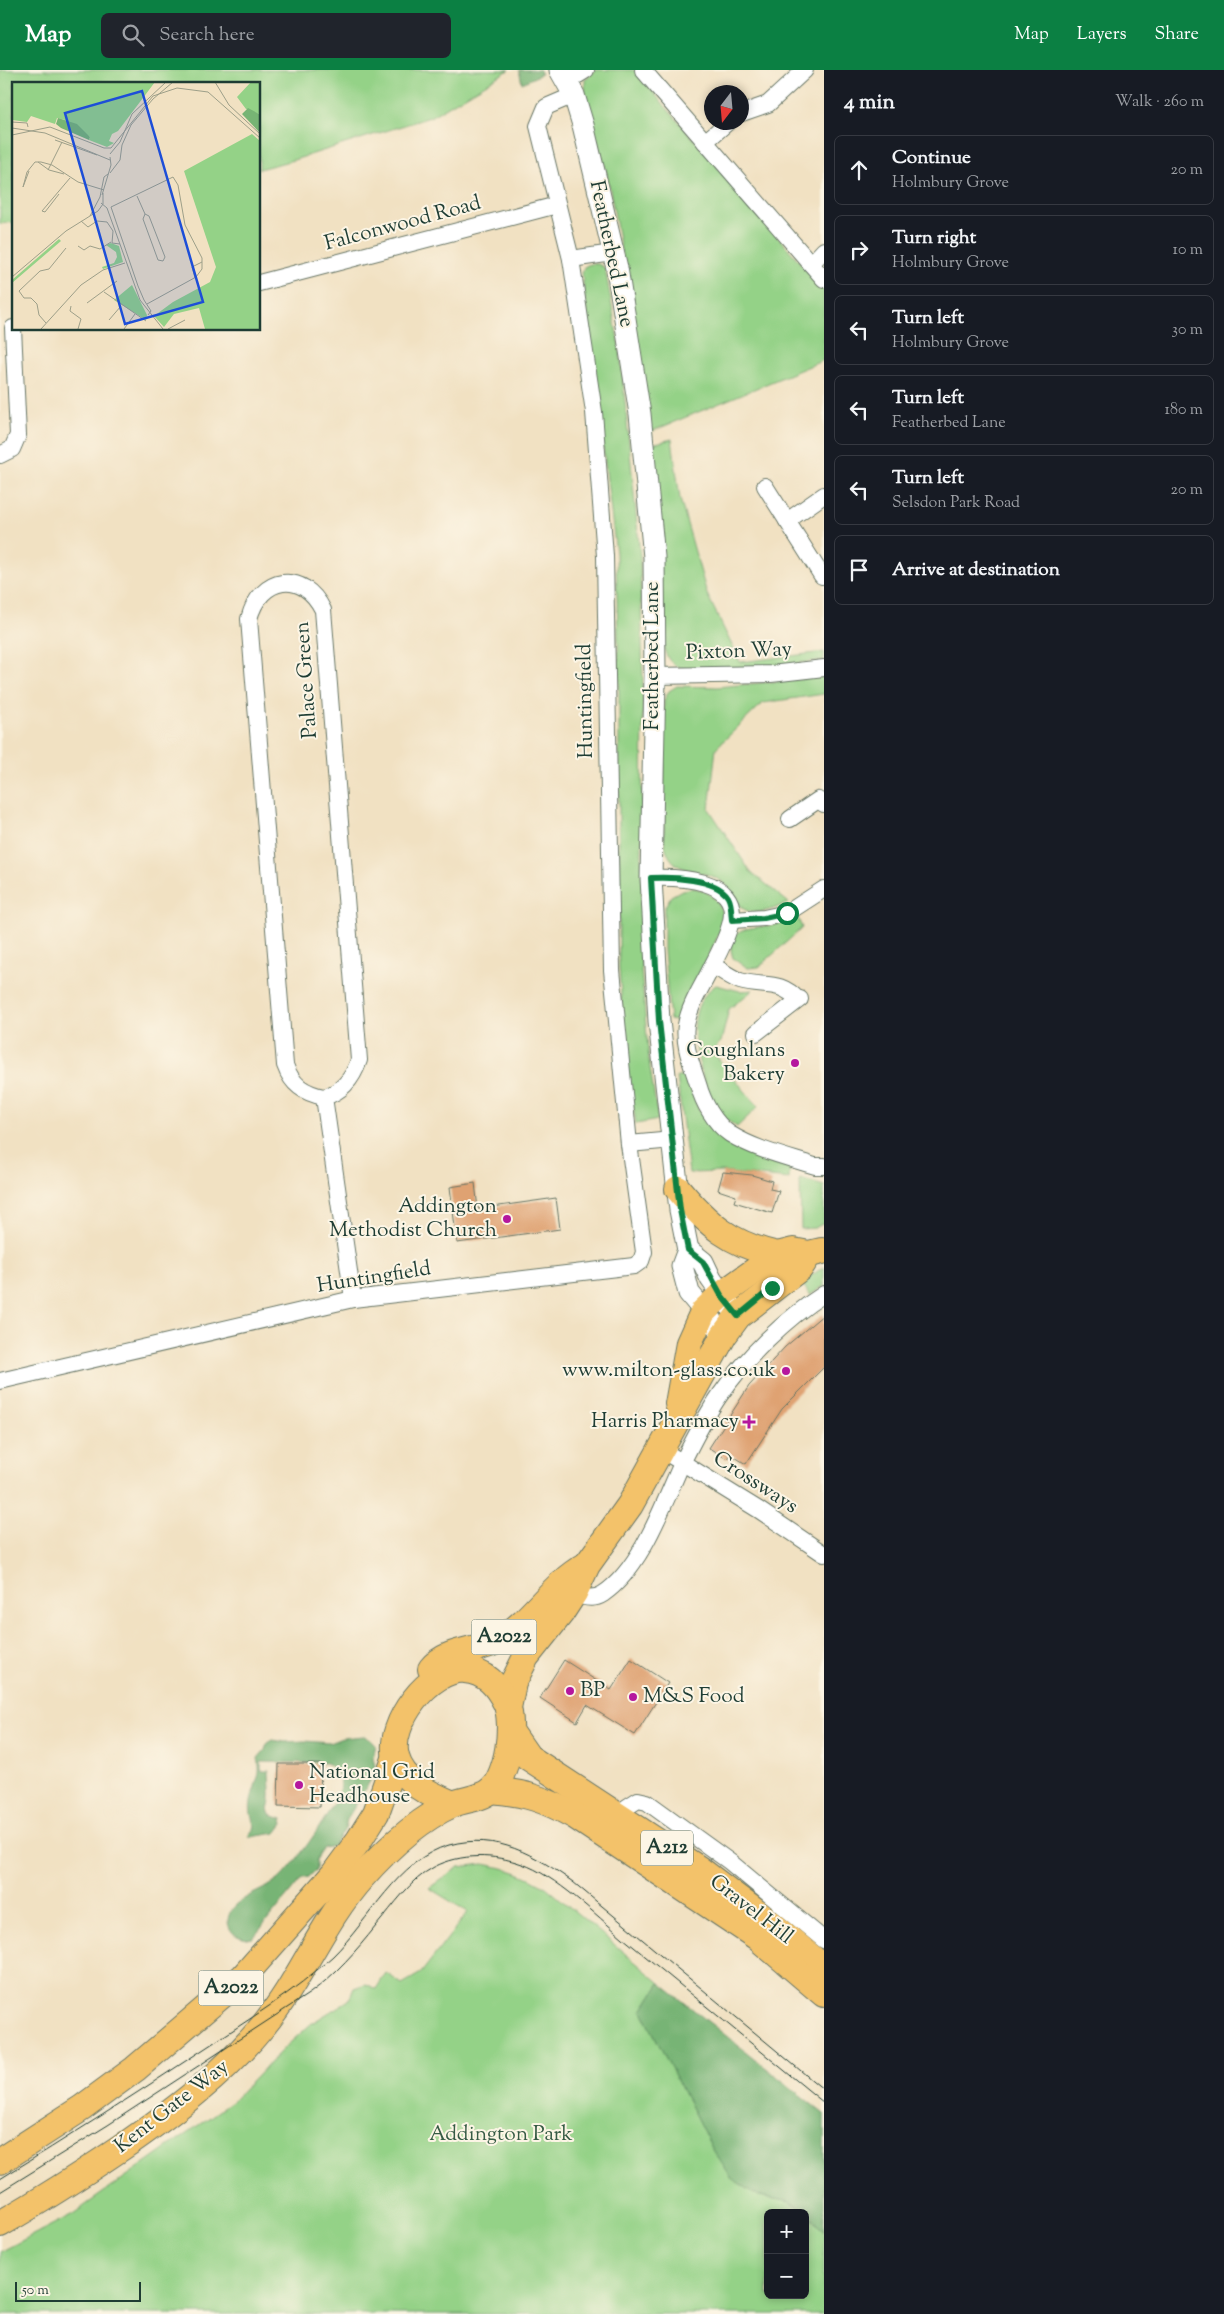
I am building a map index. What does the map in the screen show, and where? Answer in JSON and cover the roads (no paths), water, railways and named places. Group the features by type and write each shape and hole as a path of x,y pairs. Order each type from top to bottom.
{"main road":[{"path":"678,1189 706,1221 726,1237 748,1247 777,1255"},
{"name":"A2022","path":"509,1720 516,1675 526,1658 574,1593 587,1565 630,1505 672,1456 674,1424 689,1343 712,1303 777,1255 793,1251 816,1252"},
{"name":"A2022","path":"674,1424 731,1326 800,1268 816,1252"},
{"name":"A2022","path":"416,1696 435,1664 445,1657 481,1647 515,1630 540,1608 568,1576 587,1565"},
{"path":"454,1670 478,1673 494,1683 509,1720 503,1771 491,1790 453,1804 419,1788 402,1769 396,1756 396,1744 403,1719 416,1696 440,1676 454,1670"},
{"name":"Gravel Hill","path":"509,1720 528,1757 623,1812 769,1922 824,1968"},
{"name":"A2022","path":"0,2161 82,2108 135,2069 243,1977 334,1874 359,1840 376,1813 396,1756"},
{"name":"Gravel Hill","path":"491,1790 517,1792 546,1800 575,1816 757,1937 824,1994"},
{"name":"Kent Gate Way","path":"0,2224 60,2190 166,2117 228,2066 264,2025 286,1994 340,1904 362,1876 418,1825 453,1804"}],"street":[{"path":"562,73 578,75 586,70"},
{"path":"644,70 824,279"},
{"path":"749,111 768,104 805,70"},
{"name":"Featherbed Lane","path":"562,73 574,95 613,252 640,414 654,557 655,676 651,878 659,1021 678,1189 688,1250 682,1266 689,1293 712,1303 731,1326"},
{"name":"Huntingfield","path":"0,1381 352,1299 634,1266 641,1261 644,1252 629,1144 612,970 605,556 594,412 571,259 538,126 546,107 574,95"},
{"path":"705,142 719,130"},
{"name":"Falconwood Road","path":"260,283 557,205"},
{"path":"811,264 824,250"},
{"path":"571,259 613,252"},
{"path":"0,455 12,449 18,435 9,329"},
{"path":"765,486 822,576"},
{"path":"787,522 824,496"},
{"name":"Palace Green","path":"288,582 308,590 317,598 323,610 359,1060 356,1069 344,1085 335,1094 324,1097 301,1089 293,1083 285,1065 249,619 257,598 278,583 288,582"},
{"name":"Pixton Way","path":"655,676 771,674 824,668"},
{"path":"790,819 818,800 824,804"},
{"path":"651,878 704,882 720,889 728,897 731,906 732,920 713,965 690,1007 685,1040 706,1105 717,1122 730,1133 759,1148 815,1166 824,1166"},
{"path":"732,920 764,918 787,913 824,889"},
{"path":"713,965 742,981 772,984 790,991 799,1000 756,1033"},
{"path":"324,1097 352,1299"},
{"path":"629,1144 673,1140"},
{"path":"574,1593 592,1598 602,1595 618,1580 645,1541 672,1456 751,1357 807,1305 824,1294"},
{"name":"Crossways","path":"672,1456 824,1554"},
{"name":"Gravel Hill","path":"623,1812 638,1800 647,1802 715,1851 824,1940"}],"tram line":[{"path":"0,2179 287,1994 333,1956 385,1893 414,1863 431,1852 449,1845 467,1842 483,1842 515,1848 544,1863 573,1882 824,2090"},
{"path":"0,2192 108,2125 310,1993 345,1962 403,1894 425,1872 444,1862 466,1857 500,1858 535,1869 548,1877 588,1907 824,2103"}],"place":[{"name":"Coughlans Bakery","path":"795,1063"},
{"name":"Addington Methodist Church","path":"507,1219"},
{"name":"www.milton-glass.co.uk","path":"786,1371"},
{"name":"Harris Pharmacy","path":"749,1422"},
{"name":"BP","path":"570,1691"},
{"name":"M&S Food","path":"633,1697"},
{"name":"National Grid Headhouse","path":"299,1785"}],"park label":[{"name":"Addington Park","path":"501,2135"}]}
